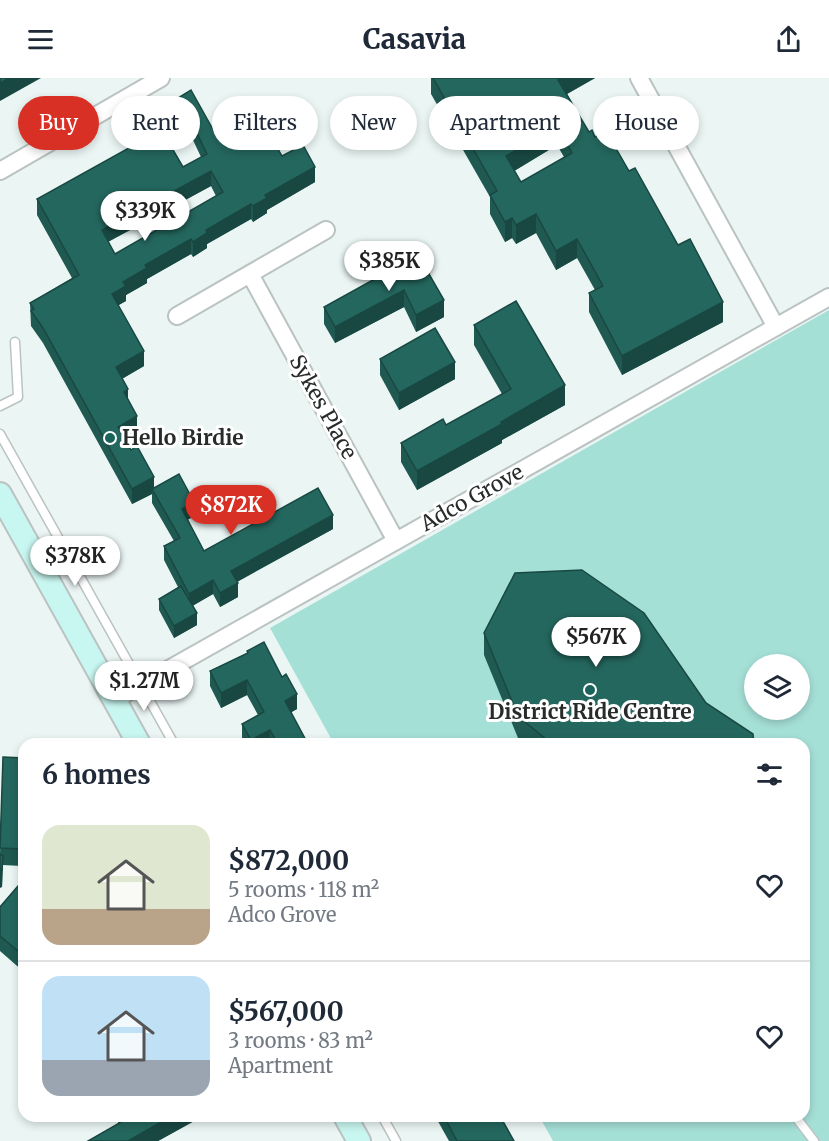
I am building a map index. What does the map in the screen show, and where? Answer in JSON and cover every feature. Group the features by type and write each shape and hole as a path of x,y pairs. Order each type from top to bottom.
{"main road":[{"path":"0,494 136,738"},
{"path":"348,1122 359,1141"}],"street":[{"path":"0,171 161,78"},
{"path":"639,78 776,327"},
{"path":"177,316 326,230"},
{"name":"Sykes Place","path":"250,274 396,541"},
{"name":"Adco Grove","path":"114,700 829,297"}],"lane":[{"path":"0,406 18,397 15,342"},
{"path":"0,434 171,738"},
{"path":"385,1122 396,1141"},
{"path":"800,1122 814,1141"}],"green space":[{"path":"829,310 829,1141 553,1141 542,1122 810,1122 810,738 331,738 270,628"}],"building":[{"path":"433,78 562,78 558,80 568,96 443,96"},
{"path":"191,90 194,96 181,96"},
{"path":"200,106 212,128 212,150 279,150 282,156 293,150 306,150 315,167 265,195 267,198 253,206 251,204 206,230 207,233 193,242 191,239 145,265 147,268 123,282 126,286 112,294 144,351 116,367 128,389 124,392 137,416 118,427 131,450 137,446 154,477 132,489 43,328 31,311 34,309 30,303 79,275 37,199 125,150 173,150 183,167 207,154 200,140","holes":["211,171 223,192 115,254 102,230"]},
{"path":"581,119 589,132 592,130 593,132 593,150 617,150 629,171 635,168 678,245 690,239 723,302 622,356 589,293 603,286 577,239 556,251 536,214 516,225 512,218 505,222 490,195 497,191 474,150 516,150 506,156 521,182 572,153 570,150 581,150"},
{"path":"418,255 444,300 416,315 404,290 335,327 324,307"},
{"path":"516,301 565,385 501,422 502,424 417,471 401,443 443,419 446,425 511,389 474,325"},
{"path":"435,328 455,362 399,393 380,359"},
{"path":"179,474 194,502 182,509 204,551 318,488 333,515 231,571 238,583 220,593 213,580 189,594 164,546 180,538 152,489"},
{"name":"District Ride Centre","path":"582,570 644,613 706,703 753,734 753,738 545,738 518,716 484,633 515,573"},
{"path":"181,586 197,613 174,626 159,599"},
{"path":"264,642 282,677 286,674 297,694 285,701 305,738 275,738 270,730 255,738 250,738 242,724 264,712 247,680 221,693 210,671 248,653 247,651"},
{"path":"3,757 18,758 18,849 0,848"},
{"path":"0,854 3,856 0,871"},
{"path":"18,886 18,951 0,936 0,907"},
{"path":"121,1122 161,1122 128,1141 88,1141"},
{"path":"447,1122 503,1122 514,1141 457,1141"}],"place":[{"name":"Hello Birdie","path":"110,438"},
{"name":"District Ride Centre","path":"590,690"}]}
